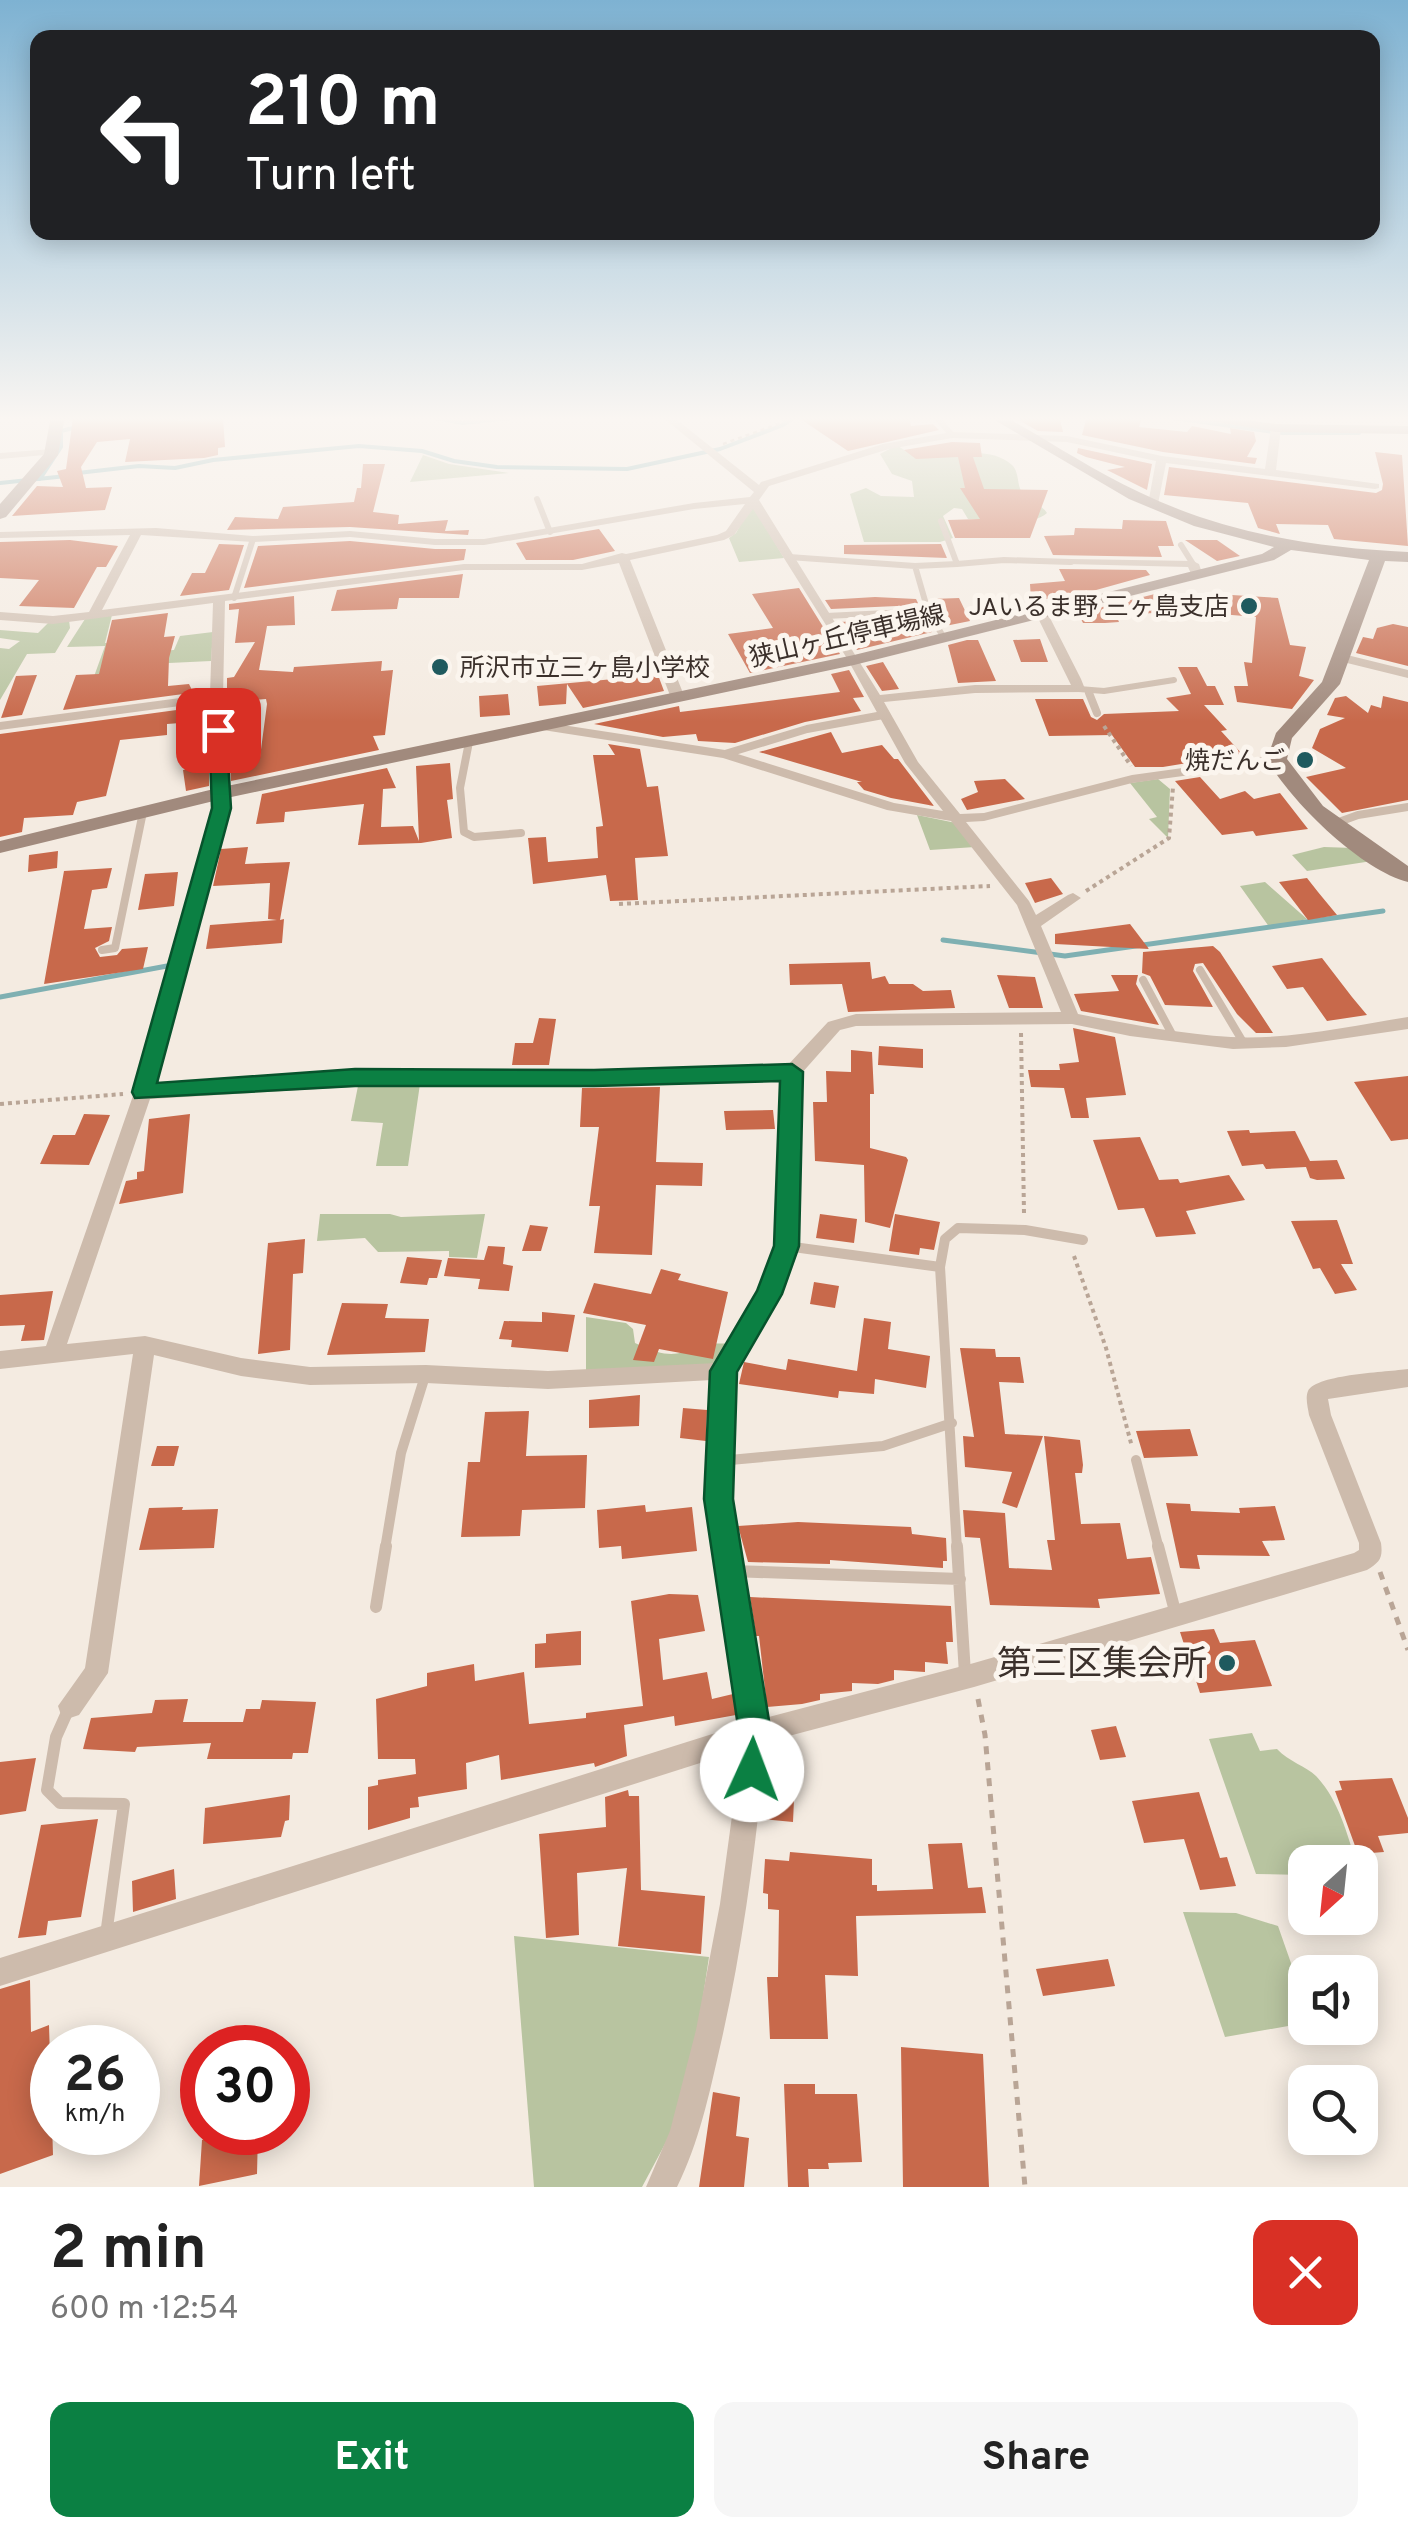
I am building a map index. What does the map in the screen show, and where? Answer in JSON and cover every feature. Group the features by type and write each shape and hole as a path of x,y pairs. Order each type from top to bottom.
{"main road":[{"path":"1192,518 1289,545 1408,556"},
{"name":"狭山ヶ丘停車場線","path":"0,848 222,794 854,660 1042,614 1195,570 1268,558 1289,545"},
{"path":"1379,556 1331,684 1282,737 1277,759 1290,780 1334,824 1408,874"}],"street":[{"path":"0,534 137,532 253,538 350,534 435,542 504,540 627,518"},
{"path":"0,616 53,620 464,567 571,568 725,536 739,518"},
{"path":"768,518 912,763 1035,923 1072,1018"},
{"path":"94,614 137,532"},
{"path":"464,567 504,540"},
{"path":"622,556 678,698"},
{"path":"1071,562 1195,570"},
{"path":"54,1355 143,1092 221,808 216,698 219,601"},
{"path":"875,699 975,689 1083,690 1068,657 1058,650 1042,614"},
{"path":"1343,658 1408,674"},
{"path":"0,726 216,698"},
{"path":"543,726 726,754 892,806 956,818 984,816 1137,778 1277,759"},
{"path":"1035,923 1073,898"},
{"path":"661,2187 677,2177 712,2015 734,1900 755,1733 719,1499 724,1371 769,1294 786,1246 792,1072 834,1026 856,1020 1072,1018 1173,1036 1243,1042 1286,1041 1408,1023"},
{"path":"143,1092 355,1078 594,1078 792,1072"},
{"path":"0,1360 144,1344 241,1367 310,1376 426,1374 548,1380 724,1371"},
{"path":"70,1706 96,1672 144,1344"},
{"path":"0,1972 755,1733 969,1676 1359,1562 1371,1555 1370,1543 1320,1415 1316,1395 1329,1388 1408,1378"}],"lane":[{"path":"545,518 550,532"},
{"path":"942,520 957,564"},
{"path":"234,598 253,538"},
{"path":"1182,545 1195,570"},
{"path":"789,557 916,566 1004,560 1071,562"},
{"path":"916,566 928,612 944,638"},
{"path":"826,616 928,612"},
{"path":"1097,713 1083,690 1174,680"},
{"path":"726,754 806,729 883,715"},
{"path":"469,742 460,788 464,832 474,837 521,833"},
{"path":"1334,824 1358,815 1408,807"},
{"path":"102,950 115,948 144,812"},
{"path":"1200,970 1243,1042"},
{"path":"1143,980 1173,1036"},
{"path":"969,1676 940,1266 945,1239 958,1228 1025,1230 1083,1240"},
{"path":"786,1246 940,1266"},
{"path":"376,1607 389,1512 426,1374"},
{"path":"719,1461 883,1446 952,1423"},
{"path":"1136,1460 1176,1615"},
{"path":"729,1571 960,1579"},
{"path":"70,1706 56,1737 47,1790 60,1803 124,1804 105,1940"}],"path":[{"path":"1097,713 1111,741 1120,744 1137,778"},
{"path":"1073,898 1169,838 1174,772"},
{"path":"620,904 1010,886"},
{"path":"1022,1018 1025,1230"},
{"path":"0,1104 143,1092"},
{"path":"1064,1239 1090,1296 1136,1460"},
{"path":"1371,1555 1408,1650"},
{"path":"969,1676 985,1735 1025,2187"}],"green space":[{"path":"744,518 760,518 784,558 739,562 729,538"},
{"path":"857,518 944,518 953,538 940,542 864,542"},
{"path":"967,518 1040,518 1020,521"},
{"path":"112,615 105,643 125,642 122,653 174,650 180,636 213,632 211,661 169,663 92,682 105,646 67,647 85,619"},
{"path":"69,620 70,628 55,653 27,654 0,700 0,648 9,649 20,641 0,638 0,630 38,633 50,621"},
{"path":"1158,779 1170,789 1168,838 1149,819 1157,817 1130,783"},
{"path":"917,815 956,823 975,847 930,850"},
{"path":"1324,847 1353,848 1372,861 1307,871 1292,855"},
{"path":"1265,882 1307,919 1270,928 1240,886"},
{"path":"420,1084 408,1166 376,1166 383,1123 351,1121 358,1086"},
{"path":"320,1214 485,1214 477,1258 449,1257 449,1251 378,1252 365,1238 317,1241"},
{"path":"586,1317 626,1323 633,1329 635,1343 665,1354 729,1344 721,1358 711,1365 586,1373"},
{"path":"1252,1733 1260,1751 1277,1749 1312,1773 1330,1795 1350,1845 1288,1845 1288,1875 1256,1874 1209,1739"},
{"path":"1183,1912 1236,1913 1278,1926 1288,1955 1288,2026 1225,2037"},
{"path":"514,1936 709,1957 687,2103 642,2187 534,2187"}],"building":[{"path":"234,518 399,518 398,524 448,520 445,531 469,530 468,535 350,527 227,530"},
{"path":"1037,518 1030,538 955,538 948,520"},
{"path":"1254,518 1406,518 1408,546 1334,539 1328,525 1276,524 1280,534 1258,528"},
{"path":"1123,520 1166,521 1174,546 1158,546 1162,557 1053,555 1044,536 1074,535 1075,528 1122,529"},
{"path":"599,529 615,551 573,560 526,560 516,543"},
{"path":"70,540 118,546 106,567 97,567 74,608 19,606 39,580 0,578 0,542"},
{"path":"1185,540 1217,540 1240,556 1217,561"},
{"path":"350,541 466,549 464,560 244,588 258,546"},
{"path":"219,544 244,545 229,590 180,596 192,573 205,573"},
{"path":"941,544 947,558 844,554 844,545"},
{"path":"1059,569 1146,570 1150,575 1071,597 1031,600 1030,584 1065,581"},
{"path":"463,574 459,598 399,598 397,609 331,611 337,590"},
{"path":"799,588 840,654 750,673 728,634 773,628 752,594"},
{"path":"1159,593 1173,612 1116,615 1119,622 1105,623 1083,623 1078,613"},
{"path":"1216,594 1278,598 1290,645 1306,647 1299,676 1314,680 1292,709 1237,702 1234,686 1248,686 1244,662 1252,663 1256,617 1220,614"},
{"path":"294,596 295,625 267,626 259,670 293,672 294,667 382,661 381,671 393,670 385,735 373,736 379,750 231,781 230,761 260,757 267,704 266,699 227,702 227,678 234,677 255,642 235,643 239,609 229,610 229,604"},
{"path":"959,598 970,621 945,626 932,599"},
{"path":"916,599 919,605 831,609 825,600"},
{"path":"168,613 164,637 175,636 168,686 189,684 192,690 206,691 63,710 76,675 99,674 112,620"},
{"path":"924,618 932,632 857,650 839,622"},
{"path":"1393,624 1408,627 1408,666 1356,653 1363,637 1373,639 1377,628"},
{"path":"1040,639 1048,662 1021,662 1013,640"},
{"path":"978,640 996,681 958,683 948,645"},
{"path":"883,662 899,689 882,691 866,666"},
{"path":"1178,667 1197,667 1207,686 1215,686 1224,705 1204,705 1242,754 1163,767 1135,767 1112,735 1049,736 1035,699 1083,699 1091,717 1097,720 1104,714 1179,711 1166,698 1191,694"},
{"path":"849,670 864,697 853,698 861,711 805,722 735,743 698,741 696,734 663,737 594,724 679,706 680,712 840,692 831,674"},
{"path":"37,675 22,715 1,718 16,676"},
{"path":"658,675 664,691 583,708 567,684 566,704 539,706 537,686"},
{"path":"508,694 510,715 480,717 479,696"},
{"path":"1346,696 1368,713 1371,705 1381,708 1383,696 1408,702 1408,800 1342,813 1306,777 1346,768 1312,748 1320,729 1345,718 1327,715 1335,698"},
{"path":"206,706 207,721 167,724 167,735 120,740 106,796 77,802 73,815 24,818 22,832 0,837 0,734"},
{"path":"831,732 842,753 882,745 898,759 934,806 864,790 857,782 862,782 759,752"},
{"path":"608,744 640,749 647,787 658,786 668,856 635,858 638,900 610,901 606,875 533,884 528,838 546,837 548,862 598,858 596,827 603,826 593,755 615,755"},
{"path":"450,763 453,799 447,800 452,838 421,843 358,845 364,804 285,812 284,822 256,824 262,794 387,768 396,788 383,789 381,827 413,826 419,841 416,766"},
{"path":"209,766 209,786 186,791 183,770"},
{"path":"1200,777 1220,799 1245,791 1254,799 1280,793 1308,829 1256,836 1253,831 1222,835 1175,781"},
{"path":"1005,779 1025,799 967,810 961,799 978,792 974,781"},
{"path":"248,847 245,864 290,862 280,920 284,919 282,943 206,949 210,925 277,920 268,919 270,883 213,886 221,849"},
{"path":"58,851 57,868 28,872 29,855"},
{"path":"112,868 107,888 92,890 84,929 112,927 109,941 95,948 100,957 117,955 122,949 148,947 143,969 44,984 64,871"},
{"path":"178,872 174,906 138,910 145,874"},
{"path":"1051,878 1063,894 1035,903 1025,883"},
{"path":"1307,878 1337,915 1308,920 1279,882"},
{"path":"1130,924 1149,949 1055,944 1055,934"},
{"path":"1213,946 1273,1033 1256,1033 1237,1014 1203,963 1195,964 1193,971 1213,1007 1165,1005 1150,976 1142,973 1143,952"},
{"path":"1322,958 1367,1015 1327,1021 1303,987 1287,989 1272,966"},
{"path":"870,962 872,979 885,976 889,984 913,984 923,991 951,990 955,1008 848,1012 842,984 790,985 789,964"},
{"path":"997,975 1035,977 1043,1008 1009,1008"},
{"path":"1111,975 1138,975 1136,984 1159,1025 1081,1011 1074,994 1119,991"},
{"path":"539,1018 556,1019 549,1065 512,1065 515,1043 533,1043"},
{"path":"1073,1028 1115,1037 1126,1095 1086,1098 1089,1118 1071,1118 1064,1088 1031,1087 1028,1070 1060,1070 1059,1064 1079,1062"},
{"path":"879,1046 923,1049 923,1068 878,1065"},
{"path":"851,1050 872,1052 870,1148 908,1160 890,1228 865,1222 864,1165 815,1161 813,1102 827,1102 826,1071 851,1072"},
{"path":"1408,1076 1408,1139 1391,1141 1354,1082"},
{"path":"660,1087 656,1162 703,1163 702,1186 656,1185 652,1255 594,1253 600,1206 589,1206 599,1127 580,1127 582,1088"},
{"path":"773,1110 775,1129 726,1130 724,1111"},
{"path":"84,1114 110,1115 89,1165 40,1164 53,1135 75,1135"},
{"path":"190,1114 183,1193 119,1204 126,1181 137,1179 137,1172 144,1171 149,1119"},
{"path":"1227,1131 1295,1131 1310,1161 1337,1160 1345,1179 1310,1178 1306,1167 1242,1166"},
{"path":"1140,1137 1159,1180 1178,1179 1180,1183 1229,1175 1245,1200 1186,1211 1196,1234 1156,1237 1144,1208 1118,1210 1093,1140"},
{"path":"820,1214 857,1219 854,1243 816,1238"},
{"path":"895,1214 940,1222 934,1250 920,1248 919,1255 889,1251"},
{"path":"1337,1220 1353,1264 1341,1264 1357,1290 1335,1294 1320,1268 1313,1269 1291,1221"},
{"path":"530,1225 548,1227 541,1251 522,1251"},
{"path":"305,1239 303,1273 293,1274 290,1350 258,1354 268,1243"},
{"path":"488,1246 505,1247 503,1264 513,1266 509,1291 478,1289 480,1279 444,1276 448,1258 484,1260"},
{"path":"407,1257 442,1260 437,1278 429,1278 427,1285 400,1283"},
{"path":"661,1269 681,1274 678,1280 728,1292 713,1359 659,1349 654,1362 633,1360 646,1325 583,1313 594,1283 651,1294"},
{"path":"814,1282 839,1286 835,1308 810,1304"},
{"path":"53,1291 44,1340 21,1341 25,1325 0,1326 0,1295"},
{"path":"342,1303 388,1304 385,1318 429,1319 425,1352 327,1355"},
{"path":"542,1312 575,1315 568,1352 511,1347 512,1340 499,1339 504,1321 542,1322"},
{"path":"864,1318 891,1322 888,1349 930,1356 926,1388 875,1379 874,1394 839,1391 838,1398 739,1384 744,1362 786,1370 788,1359 857,1371"},
{"path":"960,1348 995,1349 996,1357 1020,1357 1024,1383 999,1382 1005,1434 1043,1436 1017,1508 1002,1503 1012,1472 965,1467 963,1436 974,1437"},
{"path":"640,1395 639,1426 589,1428 589,1400"},
{"path":"683,1408 707,1410 706,1441 680,1438"},
{"path":"529,1411 526,1456 587,1455 585,1508 522,1510 520,1536 461,1537 468,1462 480,1462 485,1412"},
{"path":"1190,1429 1198,1456 1144,1458 1136,1431"},
{"path":"1044,1436 1080,1440 1082,1473 1075,1473 1081,1524 1120,1523 1127,1559 1151,1557 1160,1594 1098,1599 1100,1608 990,1605 980,1538 965,1537 963,1510 1005,1513 1009,1568 1052,1570 1047,1540 1055,1540"},
{"path":"157,1446 179,1446 174,1466 151,1466"},
{"path":"1166,1503 1190,1504 1191,1511 1240,1513 1239,1508 1275,1506 1285,1540 1262,1541 1270,1556 1197,1555 1200,1569 1180,1568"},
{"path":"645,1505 646,1512 692,1507 697,1551 622,1559 621,1546 599,1548 597,1510"},
{"path":"183,1507 182,1510 218,1509 214,1548 139,1550 149,1508"},
{"path":"798,1522 911,1527 912,1534 946,1538 947,1561 943,1561 943,1568 830,1560 830,1564 748,1562 738,1526"},
{"path":"669,1594 698,1595 705,1631 659,1639 663,1680 707,1672 712,1699 733,1694 736,1715 675,1726 674,1716 624,1725 627,1756 595,1767 594,1763 501,1780 499,1755 466,1763 467,1789 418,1797 419,1807 410,1808 410,1818 368,1830 368,1787 378,1785 378,1780 416,1774 415,1759 378,1759 376,1699 427,1686 427,1673 474,1664 475,1681 524,1672 529,1724 643,1706 631,1601"},
{"path":"750,1597 951,1606 953,1642 946,1642 948,1664 925,1662 925,1672 894,1670 894,1680 852,1683 852,1691 820,1694 820,1700 802,1704 767,1707"},
{"path":"1214,1629 1220,1643 1255,1640 1272,1686 1200,1693 1180,1632"},
{"path":"581,1631 581,1665 535,1668 535,1644 546,1643 546,1634"},
{"path":"188,1699 183,1722 243,1722 246,1709 260,1709 262,1700 316,1702 308,1753 293,1753 292,1759 207,1759 211,1743 137,1747 135,1752 83,1749 91,1718 152,1713 155,1700"},
{"path":"1116,1726 1126,1757 1100,1760 1091,1730"},
{"path":"36,1758 26,1811 0,1815 0,1762"},
{"path":"766,1775 795,1777 793,1822 762,1819"},
{"path":"1392,1778 1408,1818 1408,1833 1378,1836 1384,1852 1378,1852 1378,1845 1355,1845 1335,1791 1342,1790 1339,1781"},
{"path":"628,1790 629,1796 639,1796 641,1890 705,1896 701,1954 618,1946 627,1868 577,1873 579,1935 546,1938 539,1834 606,1827 605,1797"},
{"path":"1199,1792 1220,1858 1227,1857 1236,1886 1200,1890 1184,1839 1144,1843 1132,1801"},
{"path":"290,1795 289,1820 285,1821 281,1837 203,1844 205,1808"},
{"path":"98,1819 81,1917 48,1921 46,1935 18,1938 41,1825"},
{"path":"962,1843 968,1888 982,1887 986,1913 856,1916 858,1976 825,1975 828,2039 770,2039 767,1977 778,1977 779,1910 768,1909 768,1894 763,1893 765,1859 789,1861 790,1852 872,1859 872,1885 877,1885 877,1891 933,1889 928,1844"},
{"path":"174,1869 176,1899 133,1912 132,1881"},
{"path":"1108,1959 1115,1986 1043,1996 1036,1969"},
{"path":"30,1980 30,2155 53,2155 0,2174 0,1989"},
{"path":"901,2047 983,2054 989,2187 903,2187"},
{"path":"784,2084 815,2084 815,2094 857,2094 862,2162 828,2163 829,2169 808,2169 809,2187 788,2187"},
{"path":"713,2092 740,2097 736,2136 749,2138 744,2187 699,2187"},
{"path":"201,2155 257,2155 257,2174 199,2186"}],"waterway":[{"path":"943,940 1065,956 1383,911"},
{"path":"0,997 167,966"}],"place":[{"name":"JAいるま野 三ヶ島支店","path":"1249,606"},
{"name":"所沢市立三ヶ島小学校","path":"440,667"},
{"name":"焼だんご","path":"1305,760"},
{"name":"第三区集会所","path":"1227,1663"}],"route":[{"path":"218,730 221,808 143,1092 355,1078 594,1078 792,1072 788,1084 786,1246 769,1294 724,1371 719,1499 755,1733 752,1770"}]}
